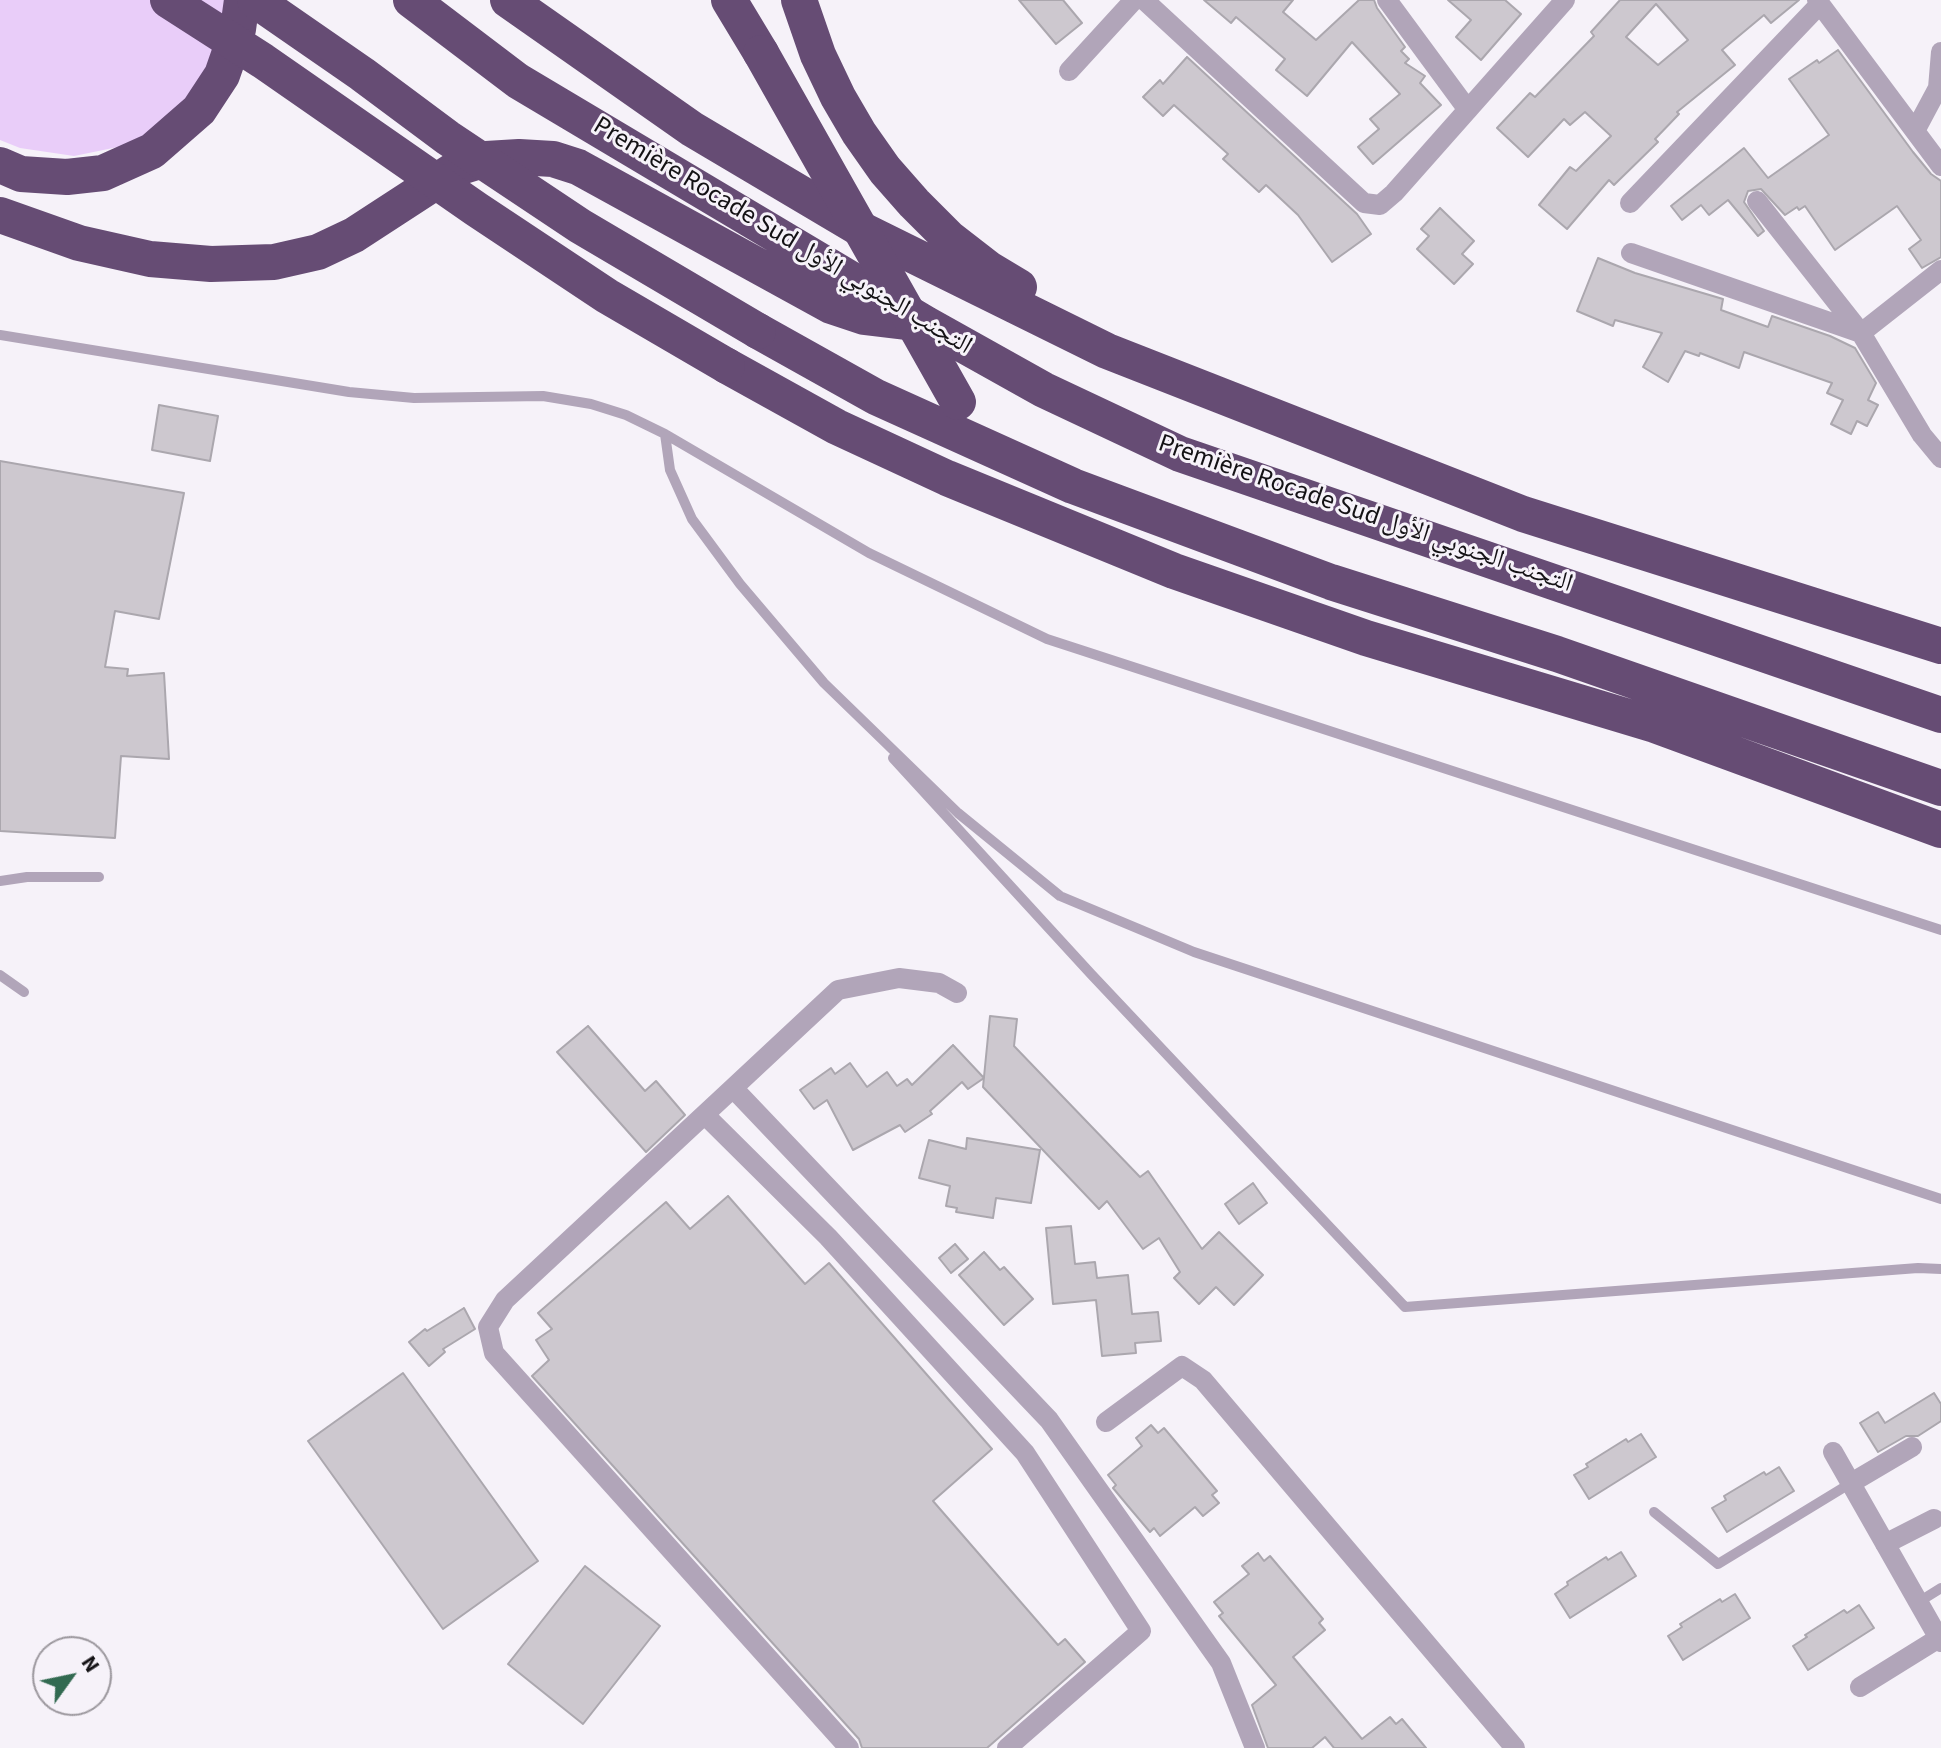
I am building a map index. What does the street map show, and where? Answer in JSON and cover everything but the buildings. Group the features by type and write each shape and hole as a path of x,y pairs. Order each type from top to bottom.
{"highway":[{"path":"168,0 263,61 607,296 837,427 947,478 1174,571 1366,638 1655,725 1941,830"},
{"path":"0,165 21,174 67,177 103,173 152,151 199,110 222,75 238,29 242,0"},
{"path":"255,0 448,138 567,218 876,397 1073,486 1331,582 1557,654 1941,788"},
{"name":"Première Rocade Sud التجنب الجنوبي الأول","path":"411,0 518,81 926,324 1044,390 1180,454 1941,715"},
{"name":"Première Rocade Sud التجنب الجنوبي الأول","path":"508,0 692,129 864,231 1107,351 1523,514 1941,646"},
{"path":"729,0 958,402 1000,437 1073,486"},
{"path":"799,0 818,55 838,97 859,133 914,203 949,238 989,269 1060,311 1107,351"},
{"path":"0,215 79,243 150,259 211,264 274,262 318,252 354,235 457,168 486,159 553,159 578,167 831,306 864,317 926,324"}],"street":[{"path":"1069,71 1134,0"},
{"path":"1144,0 1364,203 1380,205 1565,0"},
{"path":"1387,0 1468,110"},
{"path":"1630,203 1818,2 1941,166"},
{"path":"1915,131 1938,88 1941,52"},
{"path":"1757,201 1861,333 1922,435 1941,458"},
{"path":"1631,253 1861,333"},
{"path":"1861,333 1941,270"},
{"path":"849,1748 494,1353 488,1327 505,1300 838,990 899,978 939,983 957,993"},
{"path":"733,1088 1049,1420 1221,1663 1255,1748"},
{"path":"705,1115 828,1237 1025,1453 1141,1631 1007,1748"},
{"path":"1106,1422 1182,1366 1203,1380 1515,1748"},
{"path":"1851,1483 1912,1447"},
{"path":"1833,1452 1940,1640 1860,1687"},
{"path":"1885,1544 1934,1519"}],"lane":[{"path":"0,335 349,392 414,398 543,396 591,404 626,415 665,434 869,553 1047,639 1941,930"},
{"path":"665,434 670,470 692,519 740,584 824,683 1080,963 1405,1307 1918,1268 1941,1269"},
{"path":"824,683 958,813 1060,896 1194,952 1941,1199"},
{"path":"0,881 27,877 99,877"},
{"path":"0,975 24,992"},
{"path":"1654,1512 1718,1564 1851,1483"},
{"path":"1917,1603 1941,1588"}],"shaded area":[{"path":"0,0 231,0 221,52 186,106 155,131 118,147 74,156 20,148 0,140"}]}
